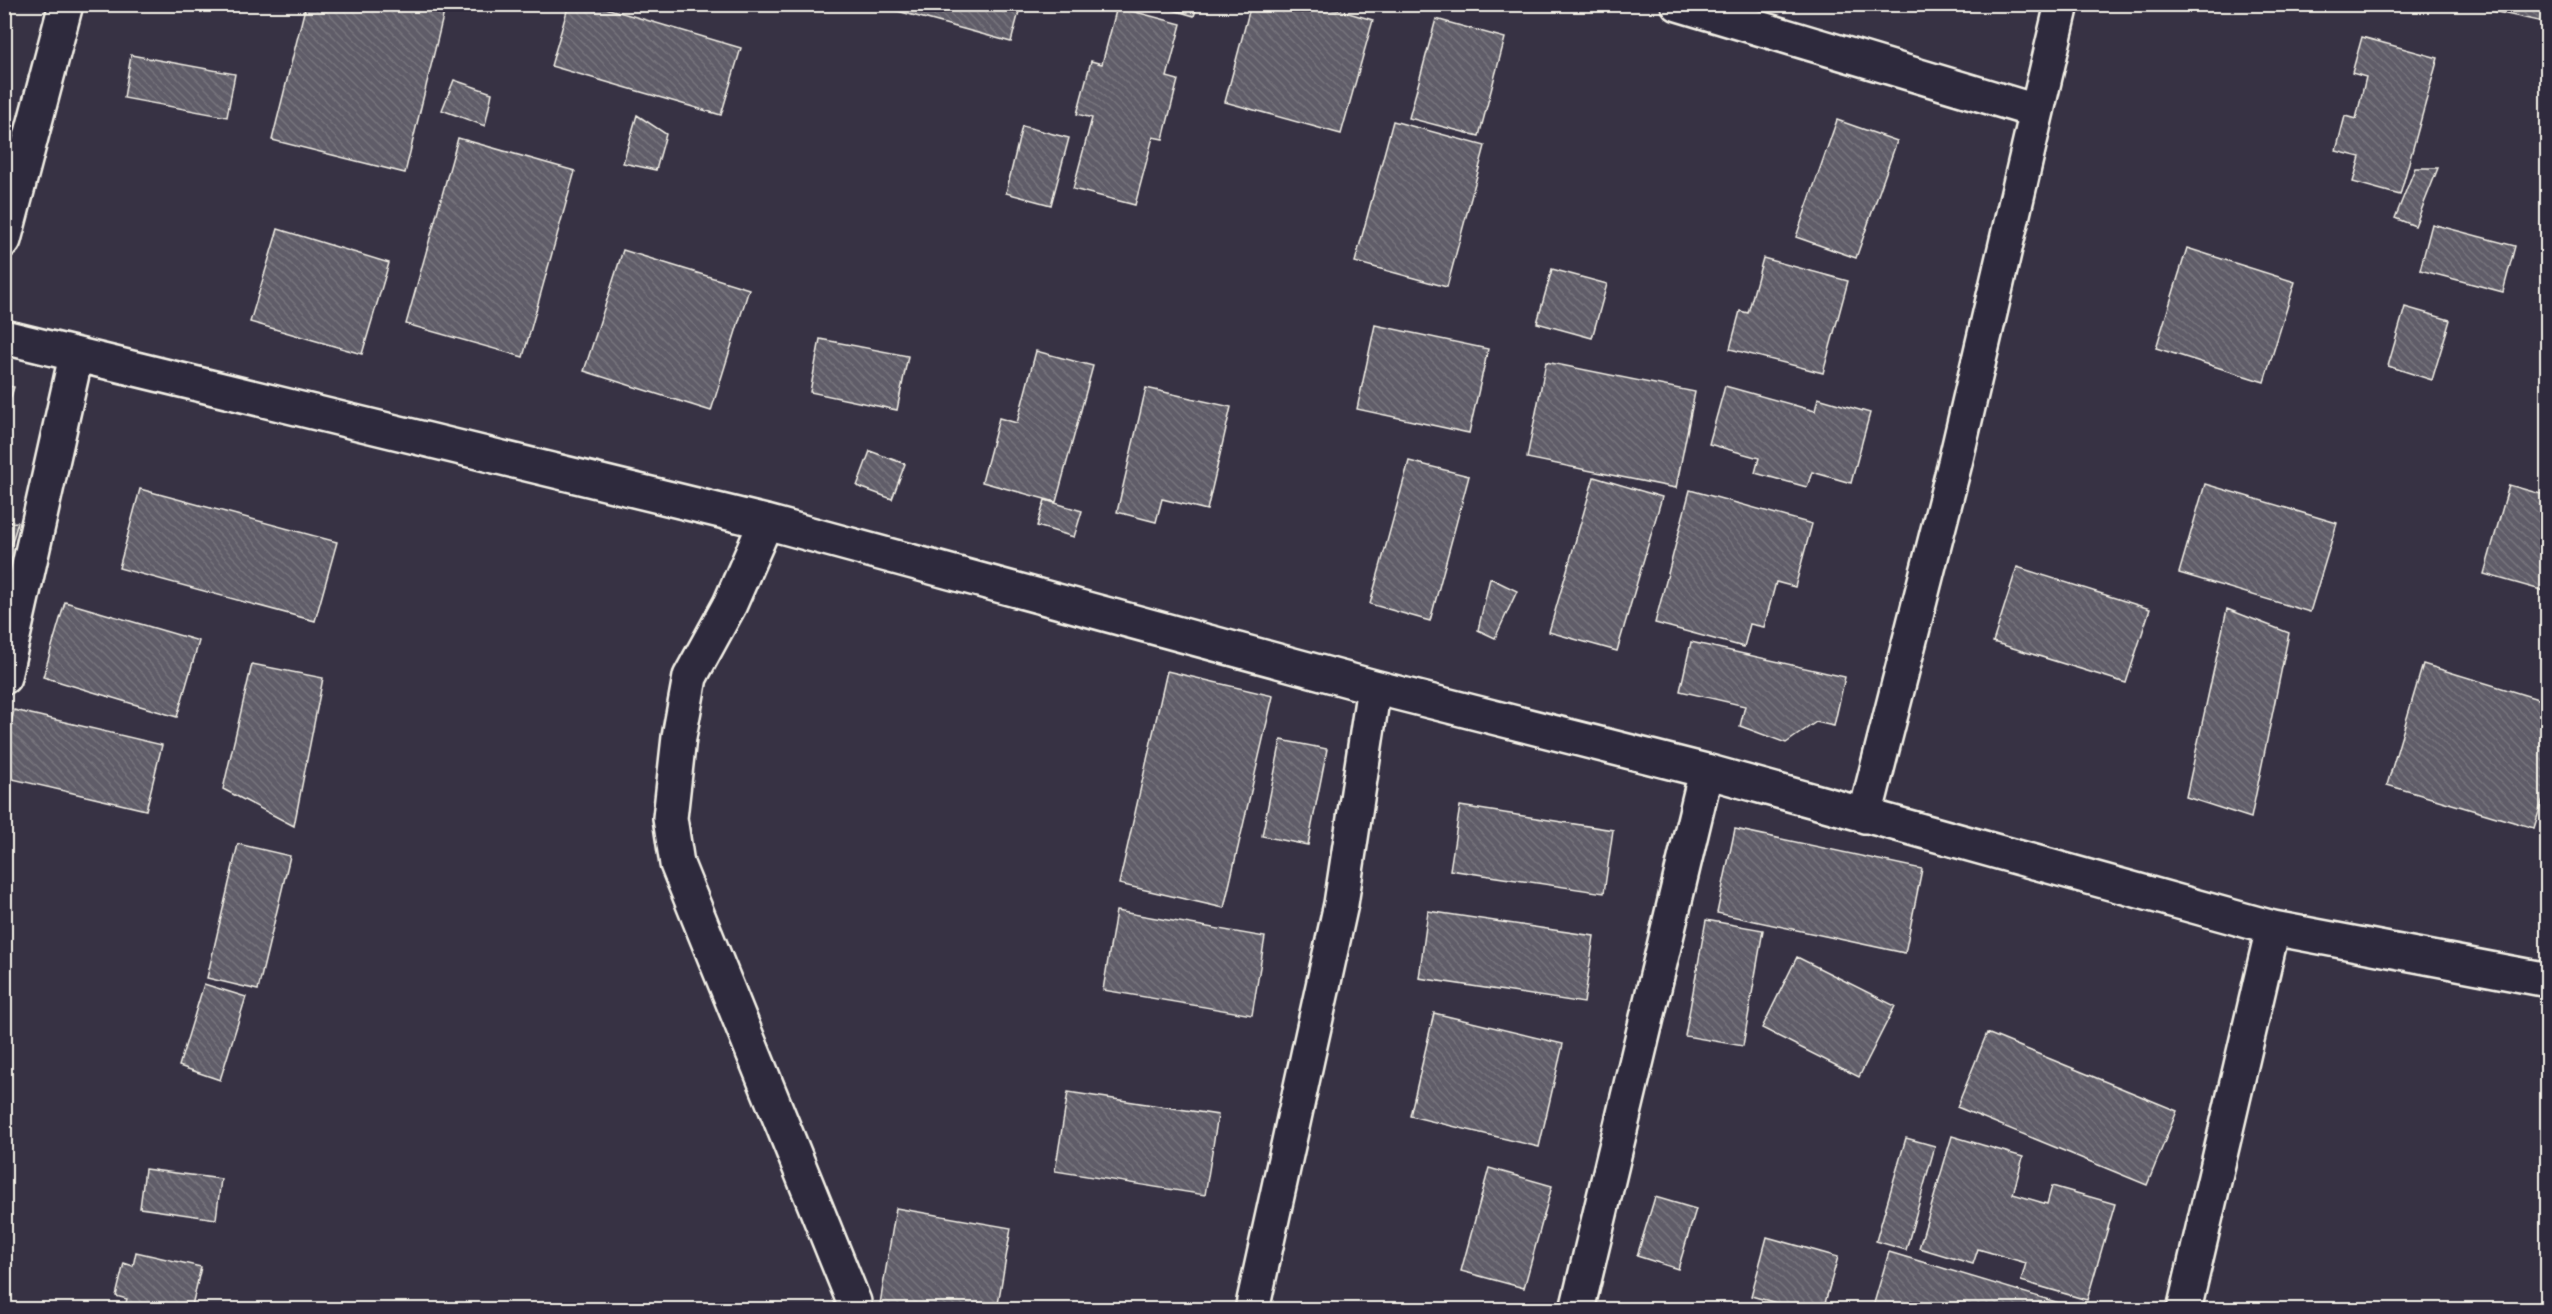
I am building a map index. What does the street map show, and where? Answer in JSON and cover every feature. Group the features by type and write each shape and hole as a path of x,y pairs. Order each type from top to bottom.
{"street":[{"path":"4,240 66,4"},
{"path":"1678,4 2036,111"},
{"path":"1865,816 1955,463 2062,4"},
{"path":"4,337 766,522 1374,687 1706,771 2273,928 2547,980"},
{"path":"4,677 76,356"},
{"path":"766,522 730,604 690,677 679,737 670,818 678,864 854,1302"},
{"path":"1252,1310 1341,904 1374,687"},
{"path":"1577,1310 1706,771"},
{"path":"2184,1310 2273,928"}],"building":[{"path":"306,4 446,4 405,173 272,140"},
{"path":"569,4 592,4 741,48 721,115 551,66"},
{"path":"872,4 1021,4 1011,42"},
{"path":"1153,4 1198,4 1194,16"},
{"path":"1251,4 1317,4 1373,20 1341,134 1225,102"},
{"path":"2493,4 2548,4 2548,23 2492,11"},
{"path":"1117,7 1181,24 1167,77 1178,80 1163,139 1153,137 1135,205 1073,189 1092,118 1077,114 1091,61 1102,64"},
{"path":"1436,19 1505,38 1479,136 1409,118"},
{"path":"2362,37 2438,58 2400,195 2353,182 2360,157 2336,151 2345,116 2356,119 2366,77 2352,73"},
{"path":"131,55 235,74 227,117 124,98"},
{"path":"454,80 492,93 485,126 442,110"},
{"path":"637,115 666,134 656,170 623,163"},
{"path":"1837,120 1897,141 1856,258 1796,237"},
{"path":"1393,121 1485,146 1447,287 1355,262"},
{"path":"1022,126 1069,138 1051,205 1006,193"},
{"path":"458,138 575,171 523,357 406,324"},
{"path":"2415,168 2438,168 2415,226 2395,218"},
{"path":"2432,224 2515,246 2503,292 2420,270"},
{"path":"278,229 389,263 362,354 250,322"},
{"path":"2187,248 2295,282 2264,382 2156,348"},
{"path":"623,250 749,289 711,411 584,371"},
{"path":"1763,258 1848,281 1823,373 1730,349 1740,311 1748,313"},
{"path":"1552,269 1607,284 1592,338 1537,323"},
{"path":"2405,307 2450,320 2432,380 2388,366"},
{"path":"1375,325 1488,349 1469,433 1357,409"},
{"path":"820,339 908,356 897,410 810,392"},
{"path":"1036,351 1093,366 1056,502 982,482 999,418 1017,423"},
{"path":"1546,362 1695,392 1676,488 1527,458"},
{"path":"4,385 14,387 4,419"},
{"path":"1725,386 1815,411 1818,398 1870,413 1851,483 1812,472 1807,487 1755,473 1759,458 1709,444"},
{"path":"1146,388 1231,407 1207,510 1162,499 1156,522 1117,512"},
{"path":"870,451 905,464 892,499 857,486"},
{"path":"1409,461 1469,476 1430,621 1370,604"},
{"path":"1594,477 1662,497 1617,651 1549,632"},
{"path":"2205,484 2337,523 2310,612 2179,573"},
{"path":"2509,485 2548,496 2548,592 2484,574"},
{"path":"140,489 337,542 315,621 119,568"},
{"path":"1690,490 1812,524 1795,587 1776,582 1764,627 1750,624 1744,647 1655,623"},
{"path":"1045,500 1082,511 1074,537 1037,526"},
{"path":"18,522 4,569 4,523"},
{"path":"2017,567 2150,609 2126,683 1993,642"},
{"path":"1490,578 1517,591 1495,638 1478,630"},
{"path":"65,602 199,641 177,717 43,677"},
{"path":"2227,609 2289,633 2251,818 2186,797"},
{"path":"1691,642 1845,677 1834,726 1816,722 1786,743 1740,726 1745,706 1680,691"},
{"path":"252,664 323,678 294,826 223,789"},
{"path":"2423,664 2548,702 2548,782 2534,828 2387,785"},
{"path":"1167,671 1273,696 1224,908 1119,884"},
{"path":"14,710 162,745 146,810 4,777 4,752"},
{"path":"1281,740 1327,749 1308,845 1262,836"},
{"path":"1460,806 1613,830 1604,893 1450,870"},
{"path":"1735,829 1922,869 1905,953 1717,913"},
{"path":"238,844 290,856 258,990 207,978"},
{"path":"1116,911 1265,937 1252,1015 1103,990"},
{"path":"1428,911 1594,936 1584,1003 1419,978"},
{"path":"1706,920 1763,930 1743,1046 1685,1036"},
{"path":"1797,957 1895,1006 1859,1077 1762,1028"},
{"path":"204,984 246,997 220,1080 179,1066"},
{"path":"1434,1013 1563,1044 1539,1147 1410,1116"},
{"path":"1987,1033 2177,1111 2147,1185 1957,1107"},
{"path":"1068,1092 1218,1115 1205,1195 1055,1171"},
{"path":"1952,1136 2023,1157 2013,1194 2047,1204 2052,1186 2115,1204 2087,1300 2021,1281 2026,1263 1978,1249 1973,1264 1919,1248"},
{"path":"1906,1138 1935,1146 1906,1250 1876,1241"},
{"path":"1489,1168 1552,1186 1524,1288 1461,1271"},
{"path":"145,1169 221,1179 216,1219 140,1208"},
{"path":"1655,1197 1696,1209 1678,1269 1637,1256"},
{"path":"896,1208 1011,1228 997,1310 879,1310"},
{"path":"1767,1237 1838,1257 1823,1310 1802,1310 1751,1296"},
{"path":"136,1252 201,1267 191,1310 124,1310 127,1299 116,1296 124,1263 133,1266"},
{"path":"1889,1252 2083,1310 1872,1310"}]}
